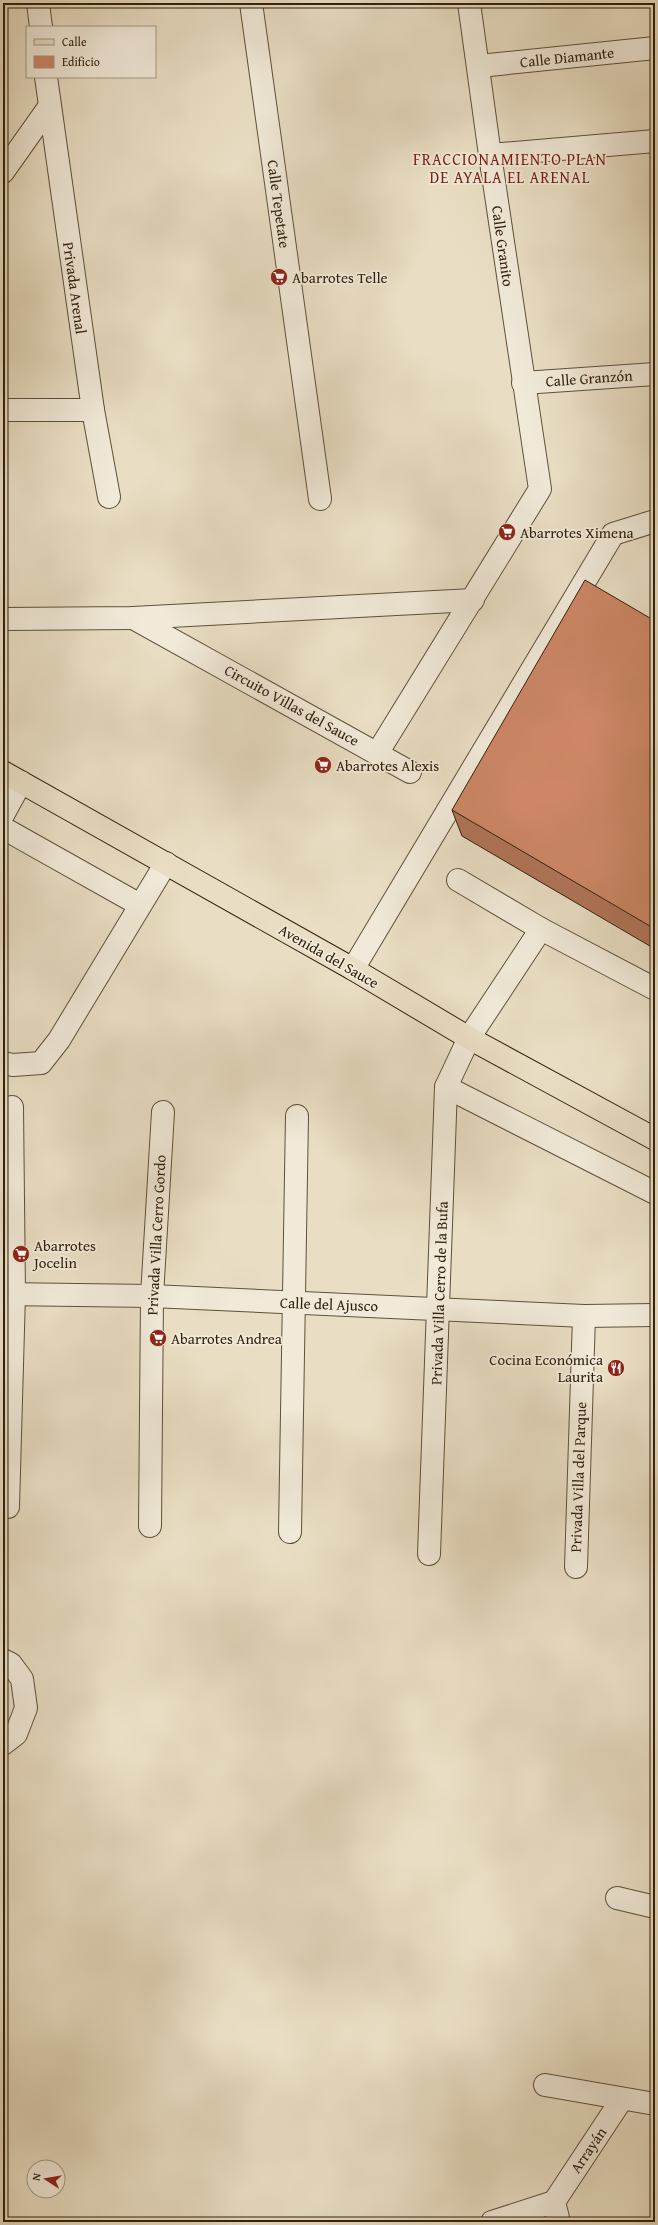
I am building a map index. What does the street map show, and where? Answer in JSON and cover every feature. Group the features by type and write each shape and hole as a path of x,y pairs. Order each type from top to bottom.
{"main road":[{"name":"Avenida del Sauce","path":"12,777 353,969 469,1038 655,1139"}],"street":[{"path":"38,3 40,26"},
{"name":"Calle Tepetate","path":"251,3 320,499"},
{"name":"Calle Granito","path":"469,3 523,383 540,489"},
{"name":"Calle Diamante","path":"479,66 655,48"},
{"name":"Privada Arenal","path":"46,78 93,410 109,497"},
{"path":"3,172 50,108"},
{"path":"490,155 655,141"},
{"name":"Calle Granzón","path":"523,383 655,374"},
{"path":"3,410 93,410"},
{"name":"Circuito Villas del Sauce","path":"133,618 378,752 540,489"},
{"path":"353,969 613,534 655,521"},
{"name":"Circuito Villas del Sauce","path":"3,619 133,618 473,600"},
{"path":"378,752 410,772"},
{"path":"3,815 12,777"},
{"path":"3,828 140,906"},
{"path":"3,1063 41,1063 59,1040 166,864"},
{"path":"458,880 541,929 655,989"},
{"name":"Privada Villa Cerro de la Bufa","path":"429,1554 446,1087 469,1038 541,929"},
{"path":"446,1087 655,1193"},
{"path":"8,1507 8,1294 12,1107"},
{"name":"Privada Villa Cerro Gordo","path":"150,1526 152,1296 163,1112"},
{"path":"290,1532 292,1302 297,1116"},
{"name":"Calle del Ajusco","path":"8,1294 152,1296 439,1308 584,1316 655,1315"},
{"name":"Privada Villa del Parque","path":"576,1566 584,1316"},
{"path":"3,1660 11,1664 22,1678 26,1708 16,1734 3,1744"},
{"path":"617,1898 655,1907"},
{"path":"545,2085 655,2104"},
{"name":"Arrayán","path":"556,2212 622,2099"},
{"path":"492,2222 556,2212"}],"building":[{"path":"585,580 655,621 655,929 452,810"}],"place":[{"name":"Abarrotes Telle","path":"279,277"},
{"name":"Abarrotes Ximena","path":"507,532"},
{"name":"Abarrotes Alexis","path":"323,765"},
{"name":"Abarrotes Jocelin","path":"21,1254"},
{"name":"Abarrotes Andrea","path":"158,1338"},
{"name":"Cocina Económica Laurita","path":"616,1368"}],"district":[{"name":"FRACCIONAMIENTO PLAN DE AYALA EL ARENAL","path":"510,168"}]}
